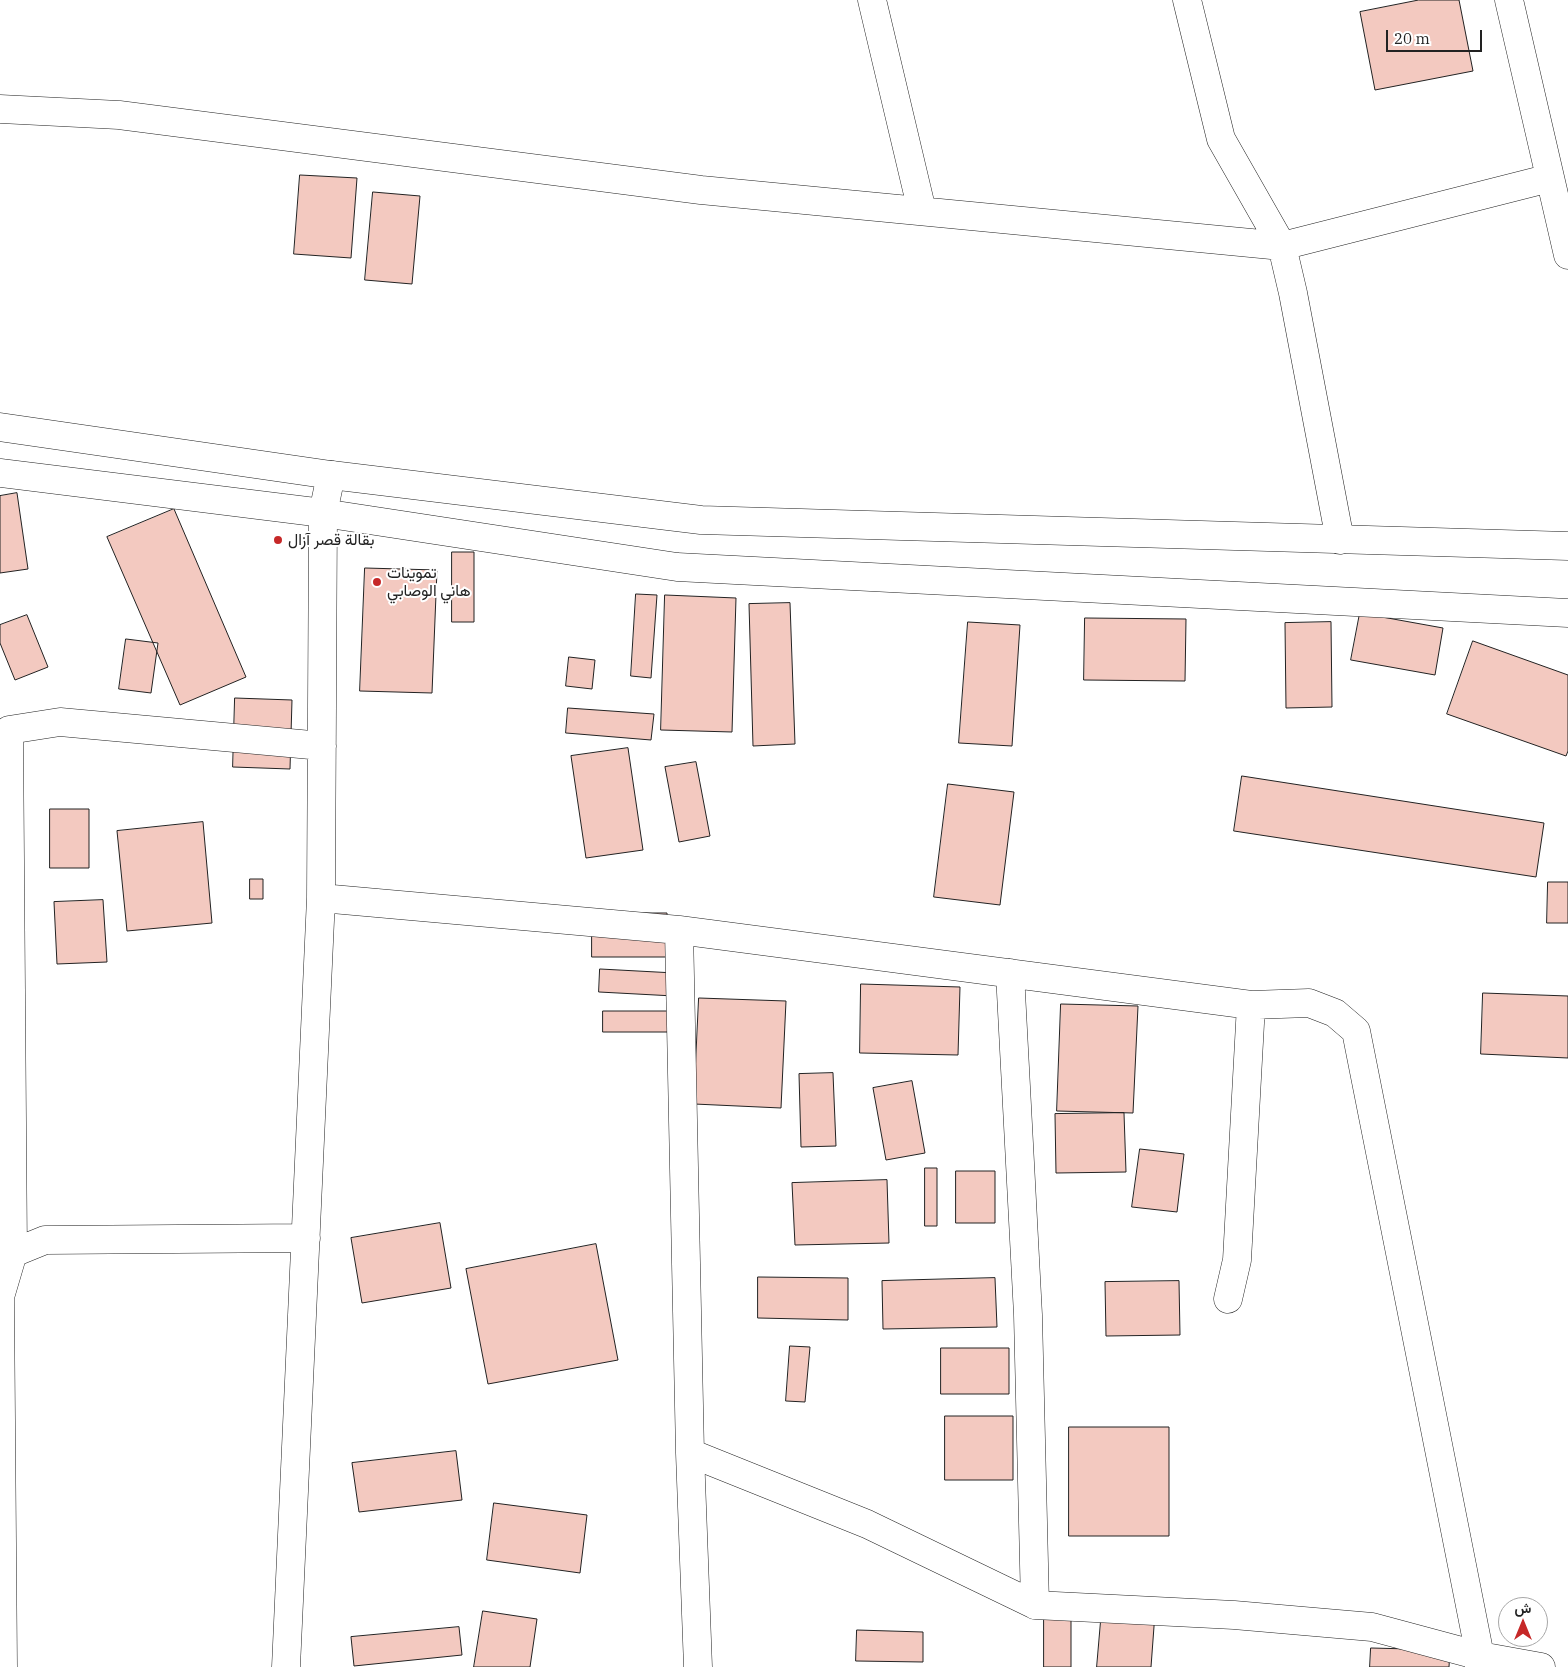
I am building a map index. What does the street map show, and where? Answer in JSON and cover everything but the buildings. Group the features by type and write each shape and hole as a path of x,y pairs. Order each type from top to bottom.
{"street":[{"path":"872,0 922,211"},
{"path":"1187,0 1221,139 1282,246 1340,540"},
{"path":"1509,0 1568,255"},
{"path":"0,108 119,116 700,190 1282,246 1550,178"},
{"path":"0,427 331,475 701,520 1568,546"},
{"path":"0,473 323,513 677,567 1568,613"},
{"path":"286,1667 321,898 323,513 331,475"},
{"path":"2,1667 0,1297 13,1253 4,730 60,722 322,746"},
{"path":"321,898 679,930 1251,1005 1309,1002 1335,1013 1356,1031 1479,1661"},
{"path":"679,930 690,1453 698,1667"},
{"path":"1010,973 1028,1315 1035,1606"},
{"path":"1228,1299 1237,1260 1251,1005"},
{"path":"13,1253 46,1240 306,1238"},
{"path":"690,1453 867,1524 1035,1606 1234,1615 1372,1627 1479,1661 1541,1667"}],"place":[{"name":"بقالة قصر آزال","path":"278,540"},
{"name":"تموينات هاني الوصابي","path":"377,582"}]}
